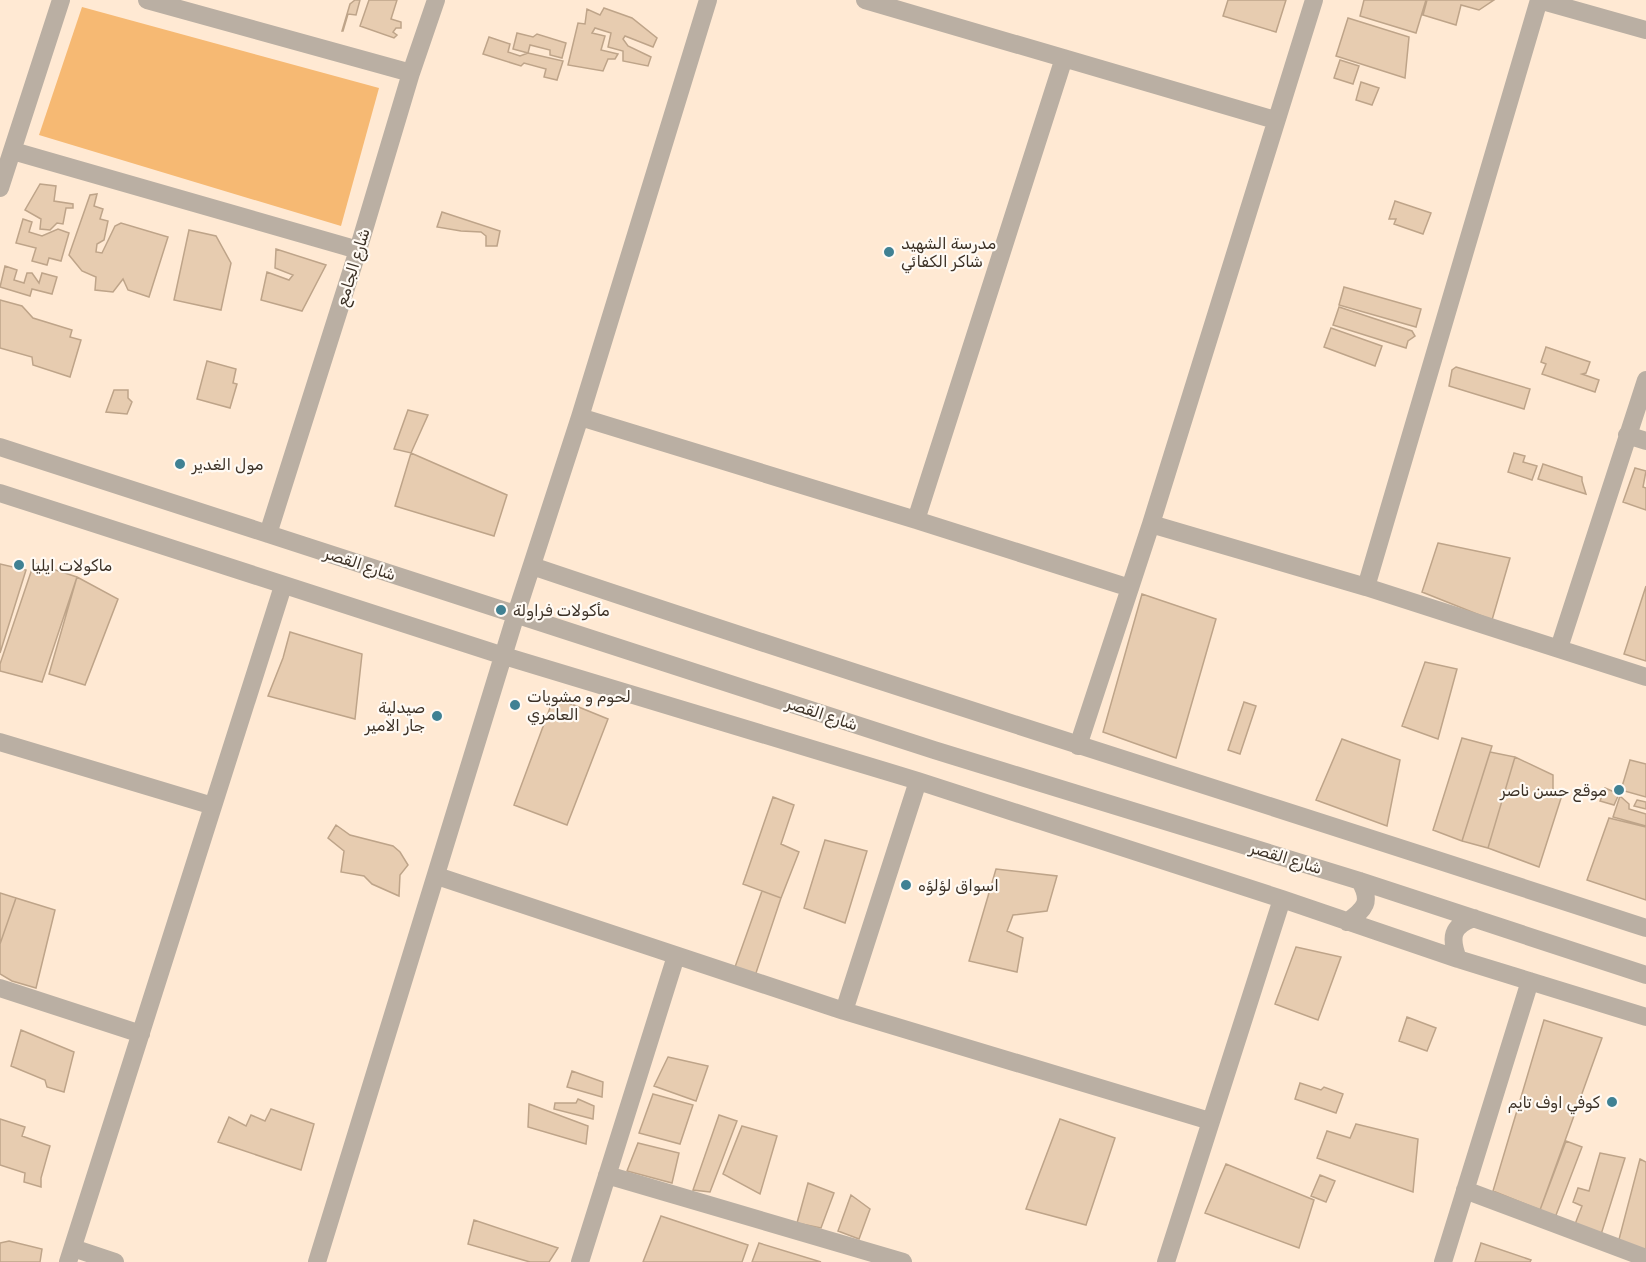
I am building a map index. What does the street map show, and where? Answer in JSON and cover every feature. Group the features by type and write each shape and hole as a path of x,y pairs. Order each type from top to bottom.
{"street":[{"path":"0,188 61,0"},
{"path":"147,0 411,73"},
{"name":"شارع الجامع","path":"268,534 358,250 411,73 436,0"},
{"path":"317,1262 708,0"},
{"path":"865,0 1275,120"},
{"path":"1078,746 1151,524 1314,0"},
{"path":"1366,587 1539,0 1646,30"},
{"path":"916,520 1064,58"},
{"path":"13,150 358,250"},
{"path":"1559,648 1646,380"},
{"path":"580,417 1130,588"},
{"path":"1627,435 1646,441"},
{"name":"شارع القصر","path":"0,447 934,750 1359,881 1646,975"},
{"path":"0,493 504,656 918,781 1282,899 1458,959 1646,1017"},
{"path":"1151,524 1366,587 1646,677"},
{"path":"532,566 779,649 1646,928"},
{"path":"115,1262 70,1255 283,586"},
{"path":"0,742 213,806"},
{"path":"844,1011 918,781"},
{"path":"436,876 844,1011 1210,1121"},
{"path":"1347,922 1360,913 1365,905 1365,890 1359,881"},
{"path":"1166,1262 1282,899"},
{"path":"1458,959 1453,946 1453,936 1461,922 1474,918"},
{"path":"580,1262 676,956"},
{"path":"1443,1262 1530,981"},
{"path":"0,988 141,1034"},
{"path":"607,1175 903,1262"},
{"path":"1464,1190 1646,1258"}],"shaded area":[{"path":"82,7 379,88 341,226 39,135"}],"building":[{"path":"355,0 360,0 356,15 348,14 342,31 350,4"},
{"path":"369,0 397,0 391,19 401,22 401,28 396,28 393,32 397,35 394,38 360,26"},
{"path":"1228,0 1286,0 1276,32 1223,16"},
{"path":"1364,0 1426,0 1416,33 1360,16"},
{"path":"1427,0 1494,0 1479,10 1461,5 1456,25 1423,15"},
{"path":"604,8 632,18 657,38 653,47 625,36 623,39 628,46 651,57 648,66 623,61 623,51 608,47 611,33 595,28 592,33 605,36 601,50 618,54 615,59 608,59 603,71 568,65 578,23 585,24 587,9 600,15"},
{"path":"1348,18 1409,37 1405,78 1336,56"},
{"path":"517,33 533,37 537,34 566,43 562,58 550,55 550,50 530,45 528,53 513,49"},
{"path":"489,37 510,44 508,52 520,56 528,53 563,61 557,80 544,77 546,69 524,63 521,66 483,54"},
{"path":"1340,60 1359,66 1353,84 1334,78"},
{"path":"1361,82 1379,88 1372,105 1356,100"},
{"path":"40,184 56,186 54,201 73,204 73,208 66,208 63,224 57,223 50,230 40,229 41,219 25,210"},
{"path":"97,194 94,206 103,209 100,219 108,221 104,240 97,244 96,252 102,253 115,226 121,223 168,237 149,297 128,290 123,279 113,292 95,290 96,277 82,271 69,255 90,195"},
{"path":"1395,201 1431,213 1423,234 1394,224 1396,219 1389,219"},
{"path":"442,212 500,231 497,246 486,246 486,236 481,232 437,227"},
{"path":"23,219 32,222 29,232 42,236 58,229 69,233 61,261 49,258 47,265 32,261 36,248 16,243"},
{"path":"189,230 216,236 231,263 221,310 174,300"},
{"path":"276,249 326,265 302,311 261,300 267,272 289,280 293,275 275,268"},
{"path":"5,266 17,270 14,280 24,283 27,273 32,273 39,283 42,273 57,277 52,294 32,289 30,296 0,287"},
{"path":"1344,287 1421,309 1416,327 1339,305"},
{"path":"0,300 22,306 33,318 72,330 70,337 81,340 70,377 33,365 32,357 0,348"},
{"path":"1339,307 1412,331 1415,336 1408,341 1406,348 1333,325"},
{"path":"1331,328 1382,346 1375,366 1324,347"},
{"path":"1546,347 1590,362 1586,373 1582,374 1599,380 1595,392 1542,374 1546,364 1541,362"},
{"path":"207,361 236,369 233,383 237,384 230,408 197,399"},
{"path":"1456,367 1530,389 1524,409 1449,386 1452,370"},
{"path":"114,390 128,390 128,398 132,402 127,414 106,412"},
{"path":"408,410 428,415 411,453 394,449"},
{"path":"411,453 507,495 494,536 395,506"},
{"path":"1514,453 1525,456 1523,462 1537,466 1532,480 1508,472"},
{"path":"1543,464 1582,477 1586,494 1538,479"},
{"path":"1635,468 1646,471 1643,487 1646,488 1646,510 1623,502"},
{"path":"1438,543 1510,558 1492,620 1422,592"},
{"path":"34,563 77,577 42,682 0,671 0,664"},
{"path":"0,564 26,570 0,653"},
{"path":"77,577 118,599 85,685 49,674"},
{"path":"1646,586 1646,661 1624,654"},
{"path":"1142,594 1216,619 1176,758 1103,732"},
{"path":"290,632 362,654 355,719 268,696 283,658"},
{"path":"1425,662 1457,669 1438,739 1402,726"},
{"path":"554,697 608,719 567,825 514,805"},
{"path":"1244,702 1256,706 1240,754 1228,750"},
{"path":"1462,738 1492,746 1462,841 1433,830"},
{"path":"1342,739 1400,760 1387,826 1316,800"},
{"path":"1490,752 1515,757 1488,848 1462,841"},
{"path":"1515,757 1553,775 1553,789 1562,795 1539,867 1488,848"},
{"path":"1630,760 1646,764 1646,797 1621,790"},
{"path":"1605,788 1619,794 1614,805 1600,801"},
{"path":"1620,796 1629,804 1629,809 1646,814 1646,826 1613,817"},
{"path":"773,797 794,805 781,844 799,852 781,898 743,884"},
{"path":"1637,800 1646,802 1646,809 1634,806"},
{"path":"1609,818 1646,827 1646,900 1587,880"},
{"path":"336,825 350,835 393,846 400,852 408,865 400,875 399,896 372,884 364,876 341,872 344,851 328,838"},
{"path":"825,840 867,851 845,923 804,908"},
{"path":"996,869 1057,876 1047,911 1013,915 1007,931 1023,938 1017,972 969,961"},
{"path":"762,891 781,898 755,976 735,967"},
{"path":"0,893 16,898 0,944"},
{"path":"16,898 55,910 36,988 12,981 0,974 0,944"},
{"path":"1296,947 1341,957 1318,1020 1275,1004"},
{"path":"1407,1017 1436,1028 1427,1051 1399,1041"},
{"path":"1544,1020 1602,1038 1540,1210 1493,1191"},
{"path":"21,1030 74,1052 64,1092 47,1087 45,1080 11,1066"},
{"path":"668,1057 708,1066 696,1101 654,1086"},
{"path":"572,1071 603,1082 602,1097 567,1087"},
{"path":"1300,1083 1321,1090 1324,1087 1343,1094 1336,1113 1295,1099"},
{"path":"653,1094 693,1105 680,1144 639,1133"},
{"path":"578,1099 594,1106 593,1119 554,1109 555,1103 576,1103"},
{"path":"529,1104 588,1126 586,1144 528,1127"},
{"path":"271,1109 314,1124 301,1170 218,1142 229,1117 246,1126 251,1115 265,1121"},
{"path":"719,1115 737,1121 710,1192 693,1190"},
{"path":"0,1119 25,1127 22,1136 50,1146 41,1178 41,1187 24,1182 25,1173 0,1165"},
{"path":"1060,1119 1115,1138 1086,1225 1026,1209"},
{"path":"1356,1124 1418,1139 1413,1192 1317,1158 1327,1131 1350,1138"},
{"path":"742,1126 777,1136 760,1194 723,1174"},
{"path":"1566,1141 1582,1147 1553,1223 1540,1210"},
{"path":"638,1143 679,1153 672,1183 627,1171"},
{"path":"1600,1153 1625,1158 1599,1241 1574,1227 1582,1206 1573,1202 1578,1188 1589,1191"},
{"path":"1640,1159 1646,1162 1646,1258 1617,1247"},
{"path":"1226,1164 1314,1200 1299,1248 1205,1213"},
{"path":"1320,1175 1335,1181 1326,1202 1311,1196"},
{"path":"808,1183 834,1193 821,1228 797,1223"},
{"path":"851,1195 870,1209 859,1239 838,1231"},
{"path":"661,1216 748,1245 742,1262 643,1262"},
{"path":"474,1220 558,1248 549,1262 530,1262 468,1244"},
{"path":"9,1241 42,1249 40,1262 0,1262 0,1243"},
{"path":"759,1243 821,1262 752,1262"},
{"path":"1481,1243 1531,1260 1530,1262 1475,1262"}],"place":[{"name":"مدرسة الشهيد شاكر الكفائي","path":"889,252"},
{"name":"مول الغدير","path":"180,464"},
{"name":"ماكولات ايليا","path":"19,565"},
{"name":"مأكولات فراولة","path":"501,610"},
{"name":"لحوم و مشويات العامري","path":"515,705"},
{"name":"صيدلية جار الامير","path":"437,716"},
{"name":"موقع حسن ناصر","path":"1619,790"},
{"name":"اسواق لؤلؤه","path":"906,885"},
{"name":"كوفي اوف تايم","path":"1612,1102"}]}
